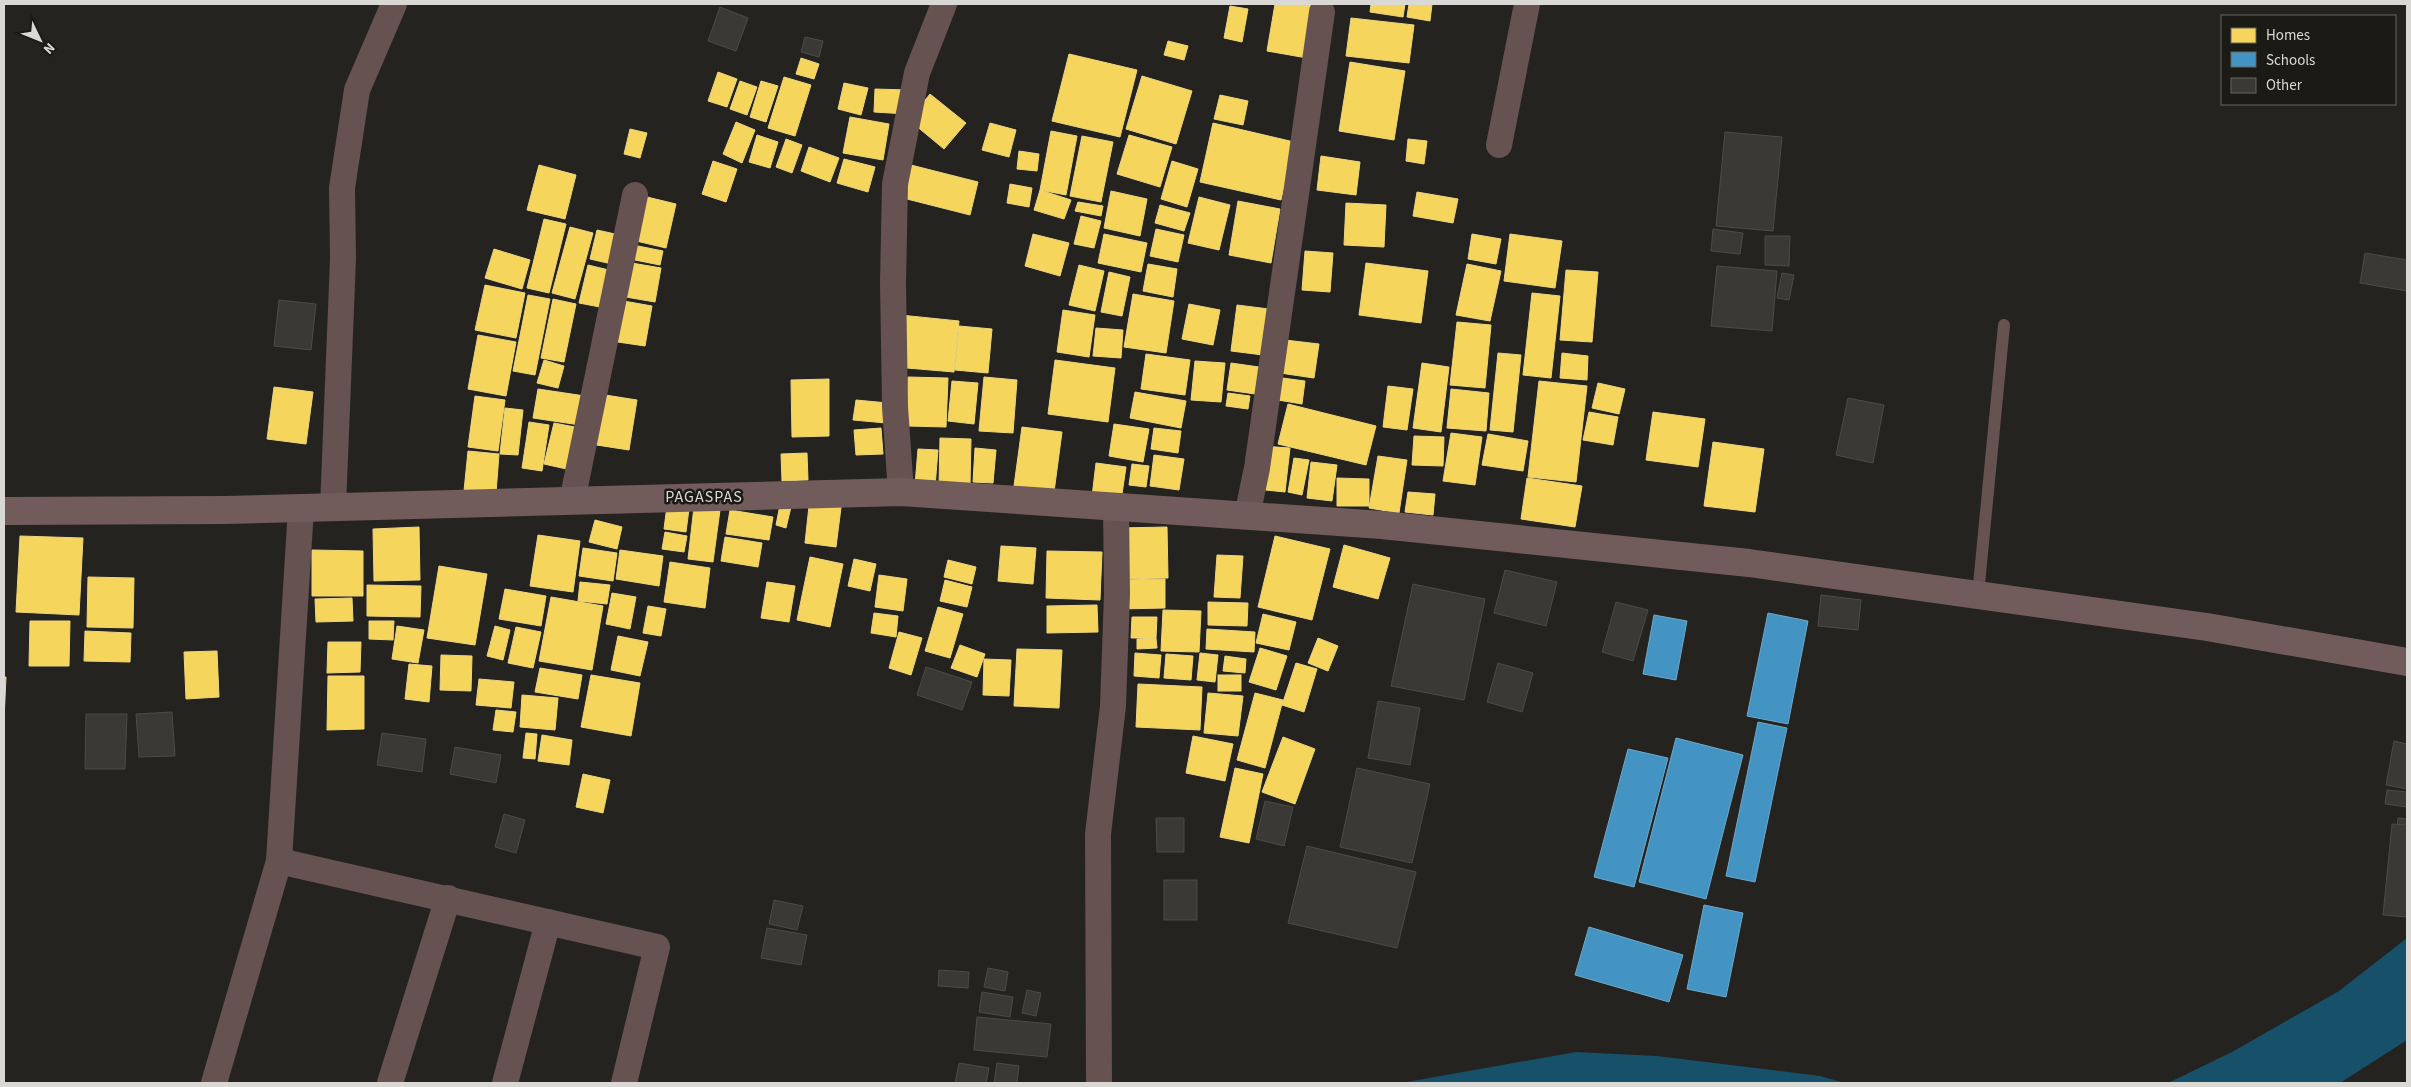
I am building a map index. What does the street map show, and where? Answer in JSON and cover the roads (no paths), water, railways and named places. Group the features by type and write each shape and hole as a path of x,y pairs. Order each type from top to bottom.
{"main road":[{"path":"4,511 301,508 901,492 1382,525 1749,563 2207,627 2407,662"}],"street":[{"path":"333,506 343,260 342,188 358,90 394,4"},
{"path":"901,492 895,407 893,282 895,184 917,73 944,4"},
{"path":"1498,145 1527,4"},
{"path":"1247,516 1256,468 1322,12"},
{"path":"572,501 635,195"},
{"path":"1099,1083 1098,834 1113,706 1117,594 1116,507"},
{"path":"214,1083 278,861 301,508"},
{"path":"278,861 448,898 657,947 624,1083"},
{"path":"390,1083 448,898"},
{"path":"505,1083 548,922"}],"lane":[{"path":"1978,595 2004,325"}],"water":[{"path":"2407,938 2407,1040 2340,1083 2168,1083 2232,1052 2339,991"},
{"path":"1576,1052 1657,1056 1820,1076 1845,1083 1401,1083"}],"district":[{"name":"PAGASPAS","path":"704,497"}]}
